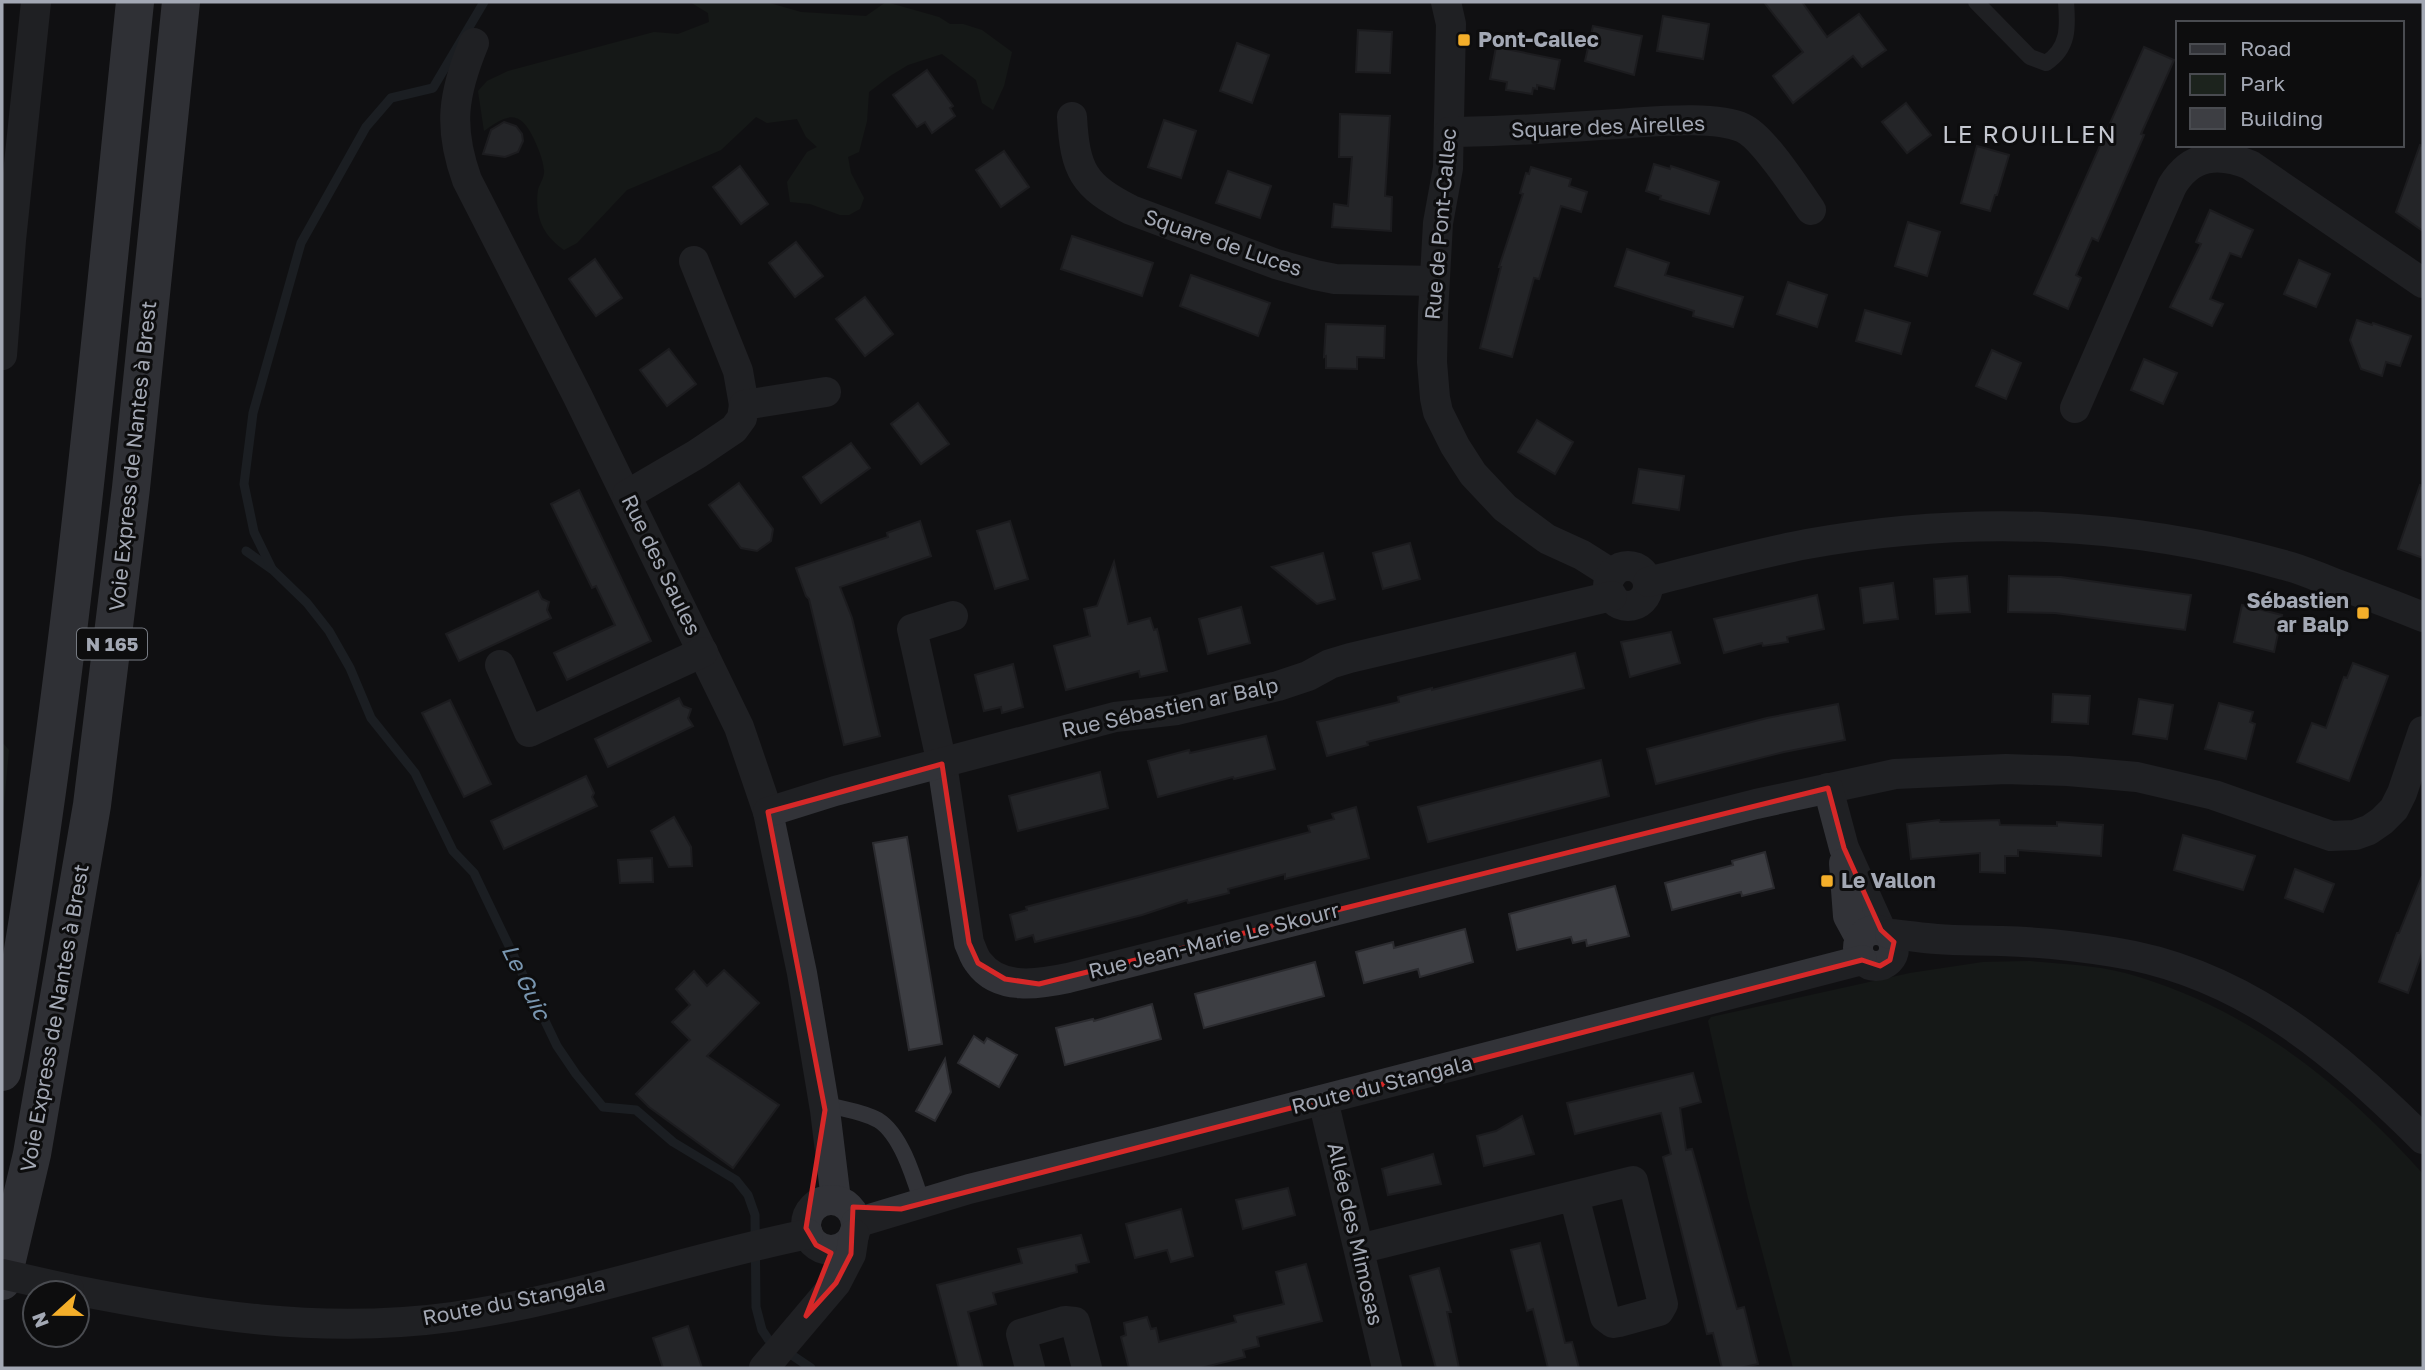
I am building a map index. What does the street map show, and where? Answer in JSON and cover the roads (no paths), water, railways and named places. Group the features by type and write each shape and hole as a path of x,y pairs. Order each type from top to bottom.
{"highway":[{"name":"Voie Express de Nantes à Brest","path":"2,1072 20,971 65,656 135,2"},
{"name":"Voie Express de Nantes à Brest","path":"2,1281 33,1154 92,805 131,488 181,2"}],"street":[{"path":"2,355 36,2"},
{"name":"Rue de Pont-Callec","path":"1446,2 1451,24 1449,132 1448,168 1438,223 1434,281 1432,362 1435,398 1455,446 1483,487 1505,508 1547,539 1582,555 1612,585"},
{"name":"Rue des Saules","path":"474,43 463,70 456,99 455,132 459,157 467,180 627,495 739,727 768,812 802,973 824,1107 849,1216"},
{"name":"Square de Luces","path":"1072,117 1074,151 1081,168 1091,183 1109,199 1131,211 1276,264 1315,275 1335,279 1434,281"},
{"name":"Square des Airelles","path":"1449,132 1495,132 1657,121 1731,124 1743,128 1761,143 1811,210"},
{"path":"2075,408 2172,186 2184,171 2203,159 2224,156 2250,165 2423,283"},
{"path":"627,495 697,454 734,429 742,418 744,405 738,371 694,261"},
{"path":"744,405 826,392"},
{"path":"1612,585 1624,605 1636,604 1646,595 1648,582 1720,563 1848,538 1956,527 2054,527 2157,538 2251,556 2287,565 2423,617"},
{"name":"Rue Sébastien ar Balp","path":"768,812 835,791 1115,717 1177,710 1278,686 1308,676 1330,664 1612,585"},
{"name":"Rue Jean-Marie Le Skourr","path":"953,616 912,629 942,764 969,943 978,963 989,974 1020,984 1039,984 1068,978 1756,804 1874,778 1925,772 2006,769 2105,774 2187,788 2331,835 2355,835 2369,830 2394,809 2423,731"},
{"path":"500,665 529,732 703,652"},
{"path":"1828,788 1874,943"},
{"name":"Route du Stangala","path":"849,1216 911,1206 1777,982 1874,943 1937,939 2024,942 2115,952 2147,959 2218,984 2276,1014 2308,1035 2375,1091 2423,1139"},
{"name":"Allée des Mimosas","path":"1323,1100 1359,1249 1380,1367"},
{"name":"Rue des Saules","path":"806,1316 828,1262 812,1231 824,1107"},
{"path":"1359,1249 1633,1181 1663,1304 1659,1311 1613,1323 1605,1317 1574,1196"},
{"path":"822,1202 849,1216 844,1246 812,1231 815,1205 822,1202"},
{"path":"776,1354 836,1283 845,1268 851,1254 849,1216"},
{"name":"Route du Stangala","path":"2,1274 213,1315 271,1322 402,1322 451,1317 544,1300 812,1231"},
{"path":"1030,1368 1021,1334 1065,1321 1076,1322 1087,1368"}],"lane":[{"path":"1976,2 2030,57 2046,62 2057,56 2064,43 2068,29 2066,2"},
{"path":"824,1107 879,1121 897,1140 914,1178 911,1206"}],"waterway":[{"path":"272,569 254,532 244,484 253,413 301,243 366,127 391,98 433,88 484,2"},
{"name":"Le Guic","path":"246,551 273,570 307,603 329,631 350,668 371,718 415,773 453,851 474,873 557,1046 576,1074 603,1107 636,1110 673,1142 736,1180 748,1195 755,1215 756,1307 762,1330 768,1339 811,1368"}],"place":[{"name":"Pont-Callec","path":"1464,40"},
{"name":"Sébastien ar Balp","path":"2363,613"},
{"name":"Le Vallon","path":"1827,881"}],"district":[{"name":"LE ROUILLEN","path":"2030,135"}]}
